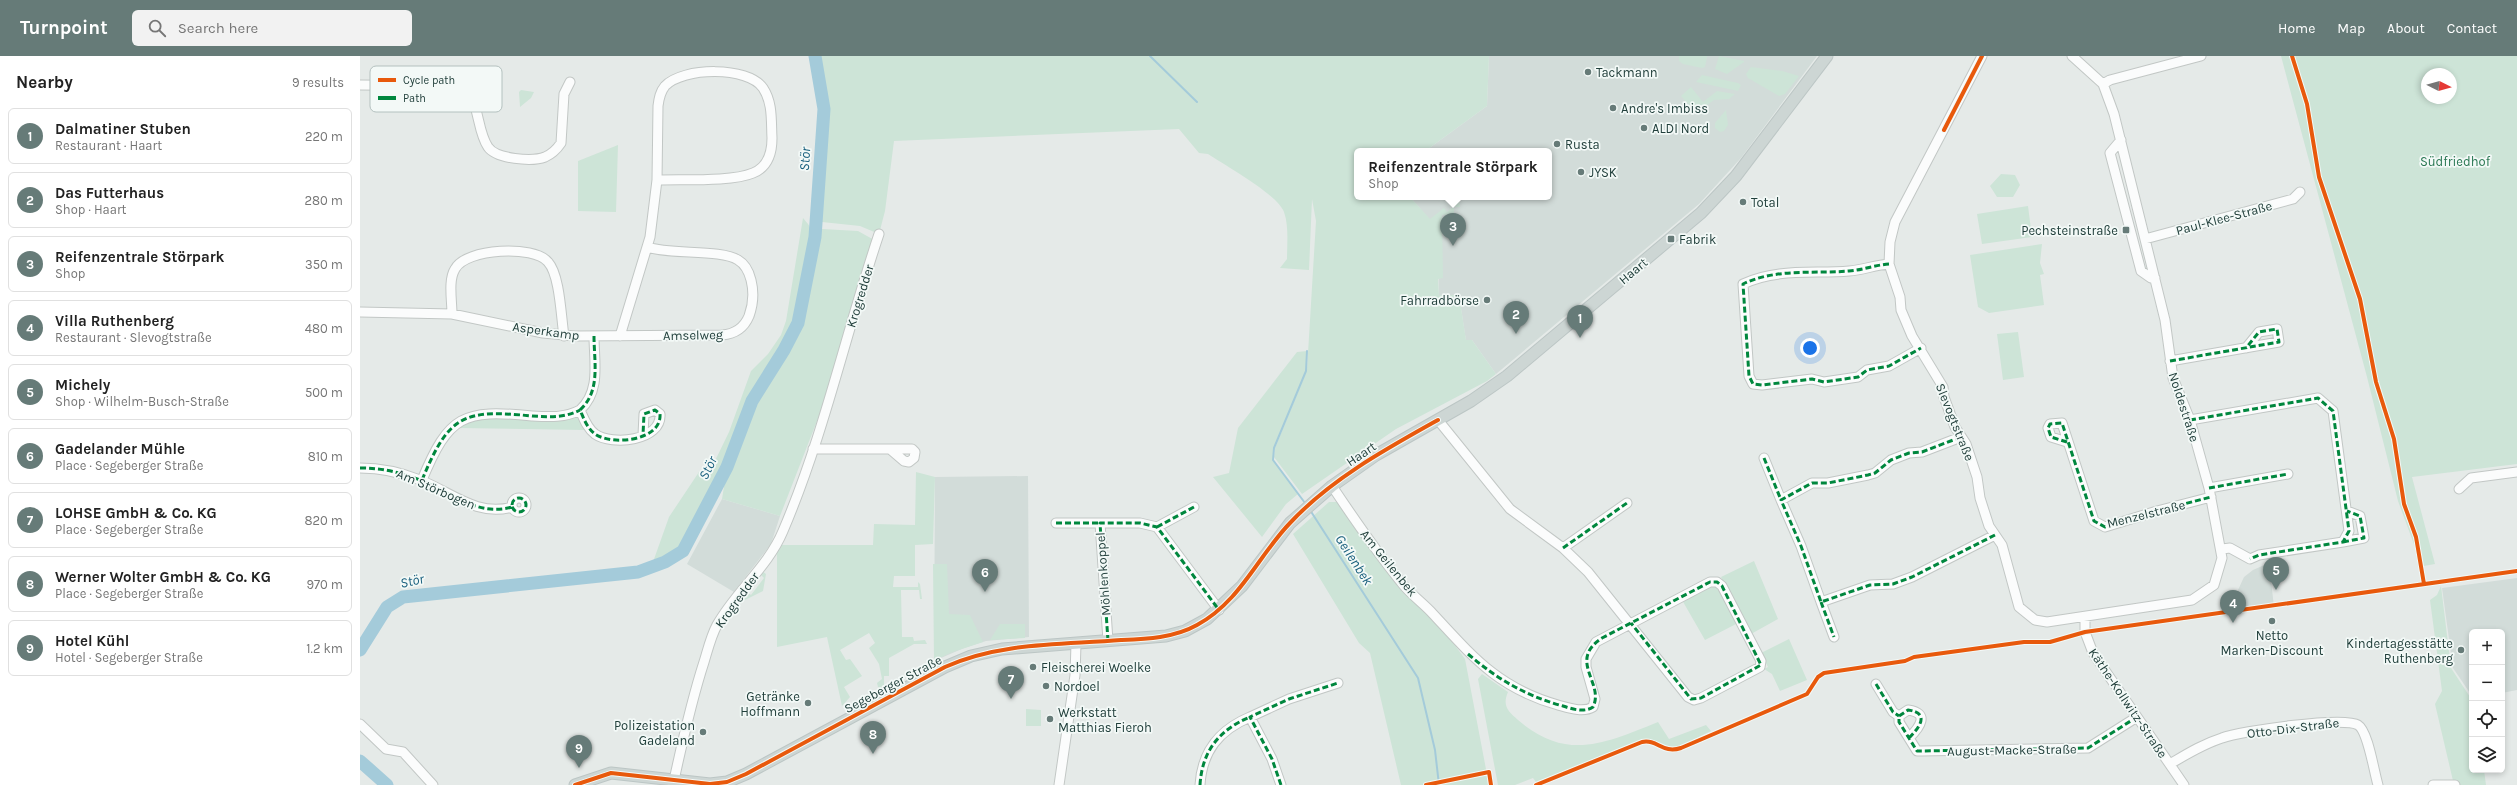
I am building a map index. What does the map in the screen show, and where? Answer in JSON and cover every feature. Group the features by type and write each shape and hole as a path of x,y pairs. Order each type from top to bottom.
{"main road":[{"name":"Haart","path":"1305,509 1332,486 1376,455 1438,420 1507,376 1701,213 1736,176 1827,56"},
{"name":"Segeberger Straße","path":"575,785 599,776 616,773 674,783 727,783 957,662 1002,649 1076,644 1176,634 1197,626 1219,610 1242,586 1280,534 1305,509"}],"street":[{"name":"Slevogtstraße","path":"1982,56 1895,222 1890,242 1889,264 1900,297 1903,316 1912,336 1921,348 1943,387 1944,397 1955,427 1961,437 1977,477 1980,498 1989,526 2002,545 2019,607 2026,615 2035,620 2047,622 2185,603 2214,585"},
{"name":"Noldestraße","path":"2072,56 2103,84 2114,114 2121,140 2165,320 2173,378 2190,420 2210,493 2222,549 2222,558 2214,585"},
{"path":"2103,84 2110,80 2201,56"},
{"path":"620,336 647,247 654,216 657,180 659,97 666,86 679,77 703,73 736,73 757,82 767,94 771,106 771,151 761,168 756,172 740,176 657,180"},
{"path":"475,112 483,138 492,152 504,157 536,159 550,155 562,140 564,94 570,82"},
{"path":"360,85 370,85"},
{"path":"2121,140 2110,153 2119,190 2141,271 2151,278 2155,278"},
{"name":"Paul-Klee-Straße","path":"2145,239 2293,199 2300,192"},
{"name":"Krogredder","path":"674,783 696,688 717,625 777,545 812,449 879,234"},
{"name":"Amselweg","path":"620,336 727,334 742,327 750,313 752,282 746,267 738,260 727,256 659,251 647,247"},
{"path":"452,314 453,273 463,260 482,252 535,254 548,262 554,271 564,336"},
{"path":"1889,264 1867,266 1851,271 1776,273 1740,282 1749,376 1754,384 1762,386 1812,379 1824,382 1858,377 1867,370 1889,366 1921,348"},
{"name":"Asperkamp","path":"360,312 452,314 564,336 620,336"},
{"path":"422,480 444,436 454,424 464,418 474,414 504,413 544,417 565,416 580,410 592,395 595,382 594,336"},
{"path":"2170,360 2246,348"},
{"path":"2190,420 2318,398 2333,411 2350,531 2343,542"},
{"path":"580,410 591,429 602,438 627,440 643,435"},
{"path":"1438,420 1510,509 1563,548 1601,586 1691,699 1701,698 1761,665 1722,586 1717,582 1710,582 1631,623"},
{"path":"1781,500 1812,483 1828,483 1875,473 1891,460 1909,453 1922,452 1961,437"},
{"name":"Menzelstraße","path":"2066,442 2094,521 2105,527 2210,493"},
{"path":"812,449 890,448"},
{"path":"1764,458 1801,546 1834,637"},
{"name":"Am Störbogen","path":"360,468 394,471 422,480 480,508 492,510 512,507"},
{"path":"2459,489 2471,478 2517,472"},
{"path":"2210,493 2288,474"},
{"name":"Am Geilenbek","path":"1332,486 1402,584 1432,612 1468,654 1490,672 1523,693 1570,708 1586,710 1593,707 1595,699 1586,668 1588,653 1596,642 1631,623"},
{"path":"1563,548 1627,503"},
{"path":"1194,506 1157,527 1219,610"},
{"path":"2222,549 2230,548 2250,559 2259,555 2364,538 2360,516 2347,511"},
{"path":"1056,522 1100,523"},
{"name":"Möhlenkoppel","path":"1108,641 1100,523 1140,523 1157,527"},
{"path":"1821,602 1870,585 1893,584 1912,577 1996,535"},
{"name":"Käthe-Kollwitz-Straße","path":"2085,617 2085,632 2090,648 2184,785"},
{"path":"1059,785 1074,675 1076,644"},
{"path":"1200,785 1204,761 1213,743 1229,727 1289,699 1338,683"},
{"name":"August-Macke-Straße","path":"1876,684 1893,712 1899,716 1899,722 1917,751 2088,748 2137,717"},
{"path":"1899,716 1908,710 1916,711 1921,716 1919,728 1910,738"},
{"path":"1250,717 1272,759 1281,785"},
{"name":"Otto-Dix-Straße","path":"2170,764 2199,747 2224,737 2323,722 2349,721 2358,724 2364,731 2378,785"},
{"path":"360,724 386,749 403,752 433,785"},
{"path":"2433,785 2455,785"}],"shaded area":[{"path":"1489,56 1817,56 1741,158 1699,204 1496,374 1472,340 1466,341 1459,295 1439,295 1437,228 1413,200 1552,200 1552,148 1429,148 1487,106"},
{"path":"1028,476 1029,637 986,641 964,648 934,661 935,477"},
{"path":"722,499 780,516 771,544 734,592 687,564"},
{"path":"2269,563 2274,607 2235,612 2238,590 2244,577 2253,570"},
{"name":"Kindertagesstätte Ruthenberg","path":"2517,578 2517,690 2505,692 2505,629 2469,629 2469,692 2453,668 2442,588"}],"green space":[{"path":"815,56 1489,56 1487,106 1429,148 1354,148 1354,200 1413,200 1430,219 1444,208 1447,212 1455,205 1451,201 1452,200 1459,201 1460,207 1454,207 1454,214 1442,215 1443,278 1438,279 1439,295 1459,295 1466,340 1472,340 1496,374 1487,381 1396,429 1302,494 1274,457 1275,448 1307,370 1316,221 1312,199 1309,270 1280,268 1287,259 1287,223 1284,212 1279,205 1262,189 1238,173 1208,154 1199,153 1179,129 894,141 885,211 879,234 860,226 822,222 824,109"},
{"path":"1679,56 1707,56 1705,67 1702,68 1683,64 1679,61"},
{"path":"1719,56 1744,62 1727,74 1715,69"},
{"name":"Südfriedhof","path":"2281,56 2517,56 2517,464 2412,477 2435,564 2418,567 2415,547 2398,501 2367,377"},
{"path":"1751,67 1782,71 1799,76 1785,94 1779,96 1748,78 1746,74"},
{"path":"1702,75 1741,85 1738,91 1696,82"},
{"path":"1691,87 1703,102 1717,91 1735,94 1729,99 1714,100 1696,113 1681,96"},
{"path":"521,90 534,92 531,98 520,107 519,92"},
{"path":"1726,110 1728,125 1724,131 1720,132 1715,128 1715,123"},
{"path":"618,145 616,212 578,211 578,161"},
{"path":"2001,174 2015,175 2020,185 2013,197 1997,197 1990,186"},
{"path":"2028,206 2032,237 1982,244 1977,214"},
{"path":"803,218 815,236 822,229 858,231 876,241 824,403 780,516 722,499 727,468 683,551 667,561 653,562 669,517 699,472 713,465 729,432 751,371 768,354 781,335 786,321"},
{"path":"2042,244 2040,263 2044,274 2040,275 2044,305 1989,313 1978,307 1970,255"},
{"path":"2018,332 2024,377 2003,380 1997,334"},
{"path":"1307,351 1306,371 1274,448 1273,460 1298,494 1286,504 1262,537 1213,477 1229,473 1238,428 1297,352"},
{"path":"574,417 580,419 585,429 584,430 459,428 465,421 475,418"},
{"path":"916,472 935,477 933,544 915,545 915,576 894,576 893,587 918,587 918,582 920,584 922,599 920,599 919,590 901,590 902,637 913,637 914,641 925,640 927,644 914,644 889,658 889,676 884,676 884,689 878,687 877,683 882,679 879,664 869,648 875,643 869,633 840,650 846,660 850,659 862,676 844,687 850,697 842,706 827,637 777,647 777,545 873,545 874,524 915,525"},
{"path":"1329,502 1337,502 1396,581 1451,640 1465,659 1489,785 1401,785 1370,653 1359,643 1293,534"},
{"path":"1754,561 1778,619 1751,634 1721,577"},
{"path":"933,564 947,564 949,614 970,615 983,642 950,653 934,661"},
{"path":"762,571 766,574 763,591 737,604 746,591 751,595 764,578 760,574"},
{"path":"1711,585 1718,587 1738,623 1705,640 1682,600"},
{"path":"2441,586 2451,668 2469,695 2469,773 2484,773 2486,785 2454,785 2435,704 2442,691 2430,600 2437,595"},
{"path":"1000,624 1025,624 1025,638 990,640"},
{"path":"1789,639 1807,680 1780,691 1772,674 1764,669 1768,667 1761,653"},
{"path":"1482,674 1508,692 1506,697 1506,705 1514,717 1536,733 1553,741 1570,745 1587,745 1604,742 1658,722 1669,739 1706,725 1711,731 1671,749 1646,739 1536,782 1533,778 1515,785 1498,785 1478,679"},
{"path":"1026,709 1041,710 1041,726 1026,726"}],"waterway":[{"name":"Stör","path":"360,650 387,607 403,597 638,572 665,562 683,551 727,467 752,401 784,350 798,323 815,237 824,109 815,56"},
{"name":"Geilenbek","path":"1150,56 1197,102"},
{"name":"Geilenbek","path":"1305,503 1273,460 1274,448 1306,371 1307,351"},
{"name":"Geilenbek","path":"1310,510 1418,678 1435,750 1439,785"},
{"name":"Stör","path":"360,761 387,785"}],"marked path":[{"path":"1889,264 1849,271 1782,274 1756,279 1743,284 1749,376 1753,384 1762,385 1812,379 1824,382 1858,377 1867,370 1889,366 1921,348"},
{"path":"2170,361 2279,342 2277,329 2259,332 2246,348"},
{"path":"594,336 594,385 587,402 580,410 584,420 592,432 603,438 613,440 635,439 645,435 653,430 658,423 660,414 655,410 644,414 643,435"},
{"path":"2190,420 2318,398 2333,411 2349,531 2343,542 2259,555 2250,559"},
{"path":"422,480 441,442 450,429 461,421 474,416 490,414 551,417 563,416 580,410"},
{"path":"2067,442 2051,437 2048,428 2050,424 2062,423 2094,521 2105,527 2157,511 2211,497"},
{"path":"1961,437 1922,452 1909,453 1891,460 1875,473 1828,483 1812,483 1781,500 1801,546 1821,602 1870,585 1893,584 1912,577 1995,535"},
{"path":"1764,458 1781,500"},
{"path":"360,468 390,471 405,475 431,485 464,502 487,509 512,507"},
{"path":"2209,488 2288,474"},
{"path":"516,498 522,498 526,502 526,505 526,508 522,512 516,512 512,508 512,502 516,498"},
{"path":"1563,548 1627,503"},
{"path":"1157,527 1194,507"},
{"path":"2343,542 2364,538 2360,516 2347,511"},
{"path":"1056,523 1100,523"},
{"path":"1108,641 1100,523 1140,523 1157,527 1219,610"},
{"path":"1468,654 1501,679 1524,692 1549,702 1578,710 1586,710 1593,707 1595,698 1595,689 1587,664 1588,655 1592,647 1602,638 1710,582 1717,582 1722,586 1761,665 1701,698 1691,699 1631,623"},
{"path":"1821,602 1834,637"},
{"path":"1281,785 1272,759 1250,717 1289,699 1338,683"},
{"path":"1876,684 1893,712 1899,716"},
{"path":"1909,738 1917,729 1921,721 1921,717 1919,714 1908,710 1899,716 1899,722 1917,751 2088,748 2137,717"},
{"path":"1200,785 1204,762 1214,743 1229,728 1250,717"}],"cycle path":[{"path":"1944,130 1982,56"},
{"path":"2292,56 2307,104 2319,177 2360,299 2376,382 2394,439 2404,504 2416,537 2424,584"},
{"path":"575,785 611,773 710,784 727,782 746,774 945,667 966,659 987,653 1032,646 1150,638 1179,633 1197,625 1225,604 1248,578 1290,523 1323,492 1379,454 1438,420"},
{"path":"1536,785 1642,742 1652,743 1669,749 1681,748 1807,694 1818,677 1824,673 1905,661 1914,657 2024,642 2050,642 2085,632 2517,571"},
{"path":"1426,785 1489,772 1491,785"}],"place":[{"name":"Tackmann","path":"1588,72"},
{"name":"Andre's Imbiss","path":"1613,108"},
{"name":"ALDI Nord","path":"1644,128"},
{"name":"Rusta","path":"1557,144"},
{"name":"JYSK","path":"1581,172"},
{"name":"Total","path":"1743,202"},
{"name":"Pechsteinstraße","path":"2126,230"},
{"name":"Fabrik","path":"1671,239"},
{"name":"Reifenzentrale Störpark","path":"1453,246"},
{"name":"Fahrradbörse","path":"1487,300"},
{"name":"Das Futterhaus","path":"1516,334"},
{"name":"Dalmatiner Stuben","path":"1580,338"},
{"name":"Michely","path":"2276,590"},
{"name":"Gadelander Mühle","path":"985,592"},
{"name":"Netto Marken-Discount","path":"2272,621"},
{"name":"Villa Ruthenberg","path":"2233,623"},
{"name":"Kindertagesstätte Ruthenberg","path":"2461,650"},
{"name":"Fleischerei Woelke","path":"1033,667"},
{"name":"Nordoel","path":"1046,686"},
{"name":"LOHSE GmbH & Co. KG","path":"1011,699"},
{"name":"Getränke Hoffmann","path":"808,703"},
{"name":"Werkstatt Matthias Fieroh","path":"1050,719"},
{"name":"Polizeistation Gadeland","path":"703,732"},
{"name":"Werner Wolter GmbH & Co. KG","path":"873,754"},
{"name":"Hotel Kühl","path":"579,768"}]}
